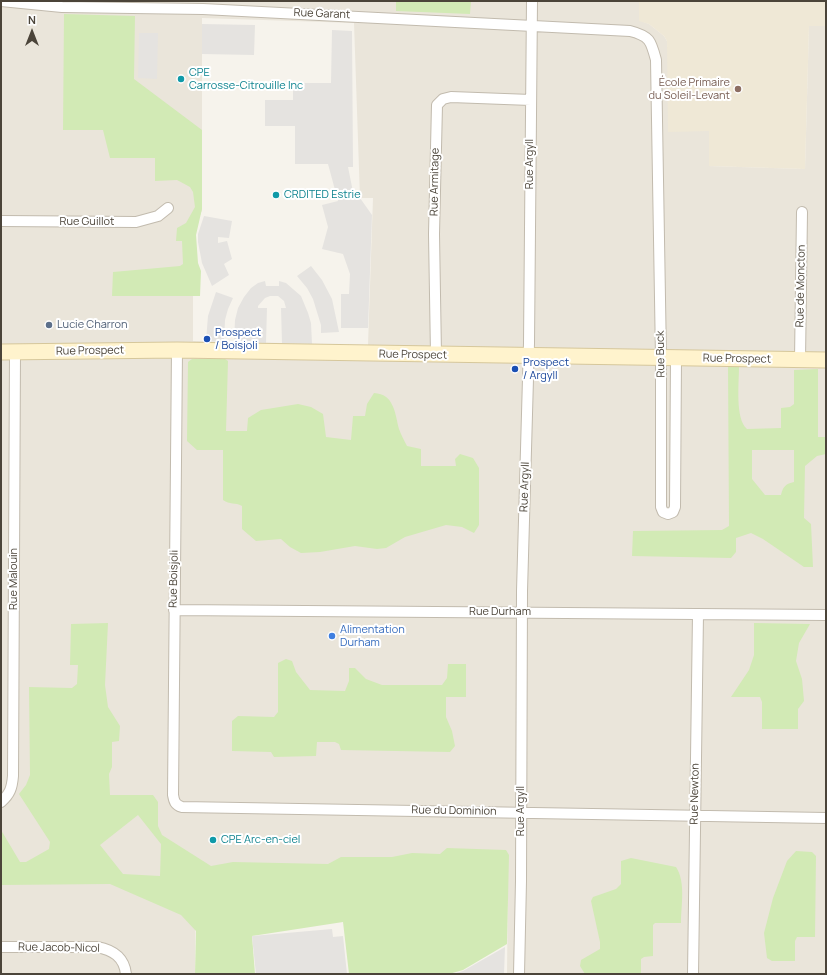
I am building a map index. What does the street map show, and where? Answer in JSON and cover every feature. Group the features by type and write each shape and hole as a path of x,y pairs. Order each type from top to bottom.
{"street":[{"name":"Rue Garant","path":"1,1 62,7 203,9 630,30 643,34"},
{"name":"Rue Argyll","path":"519,974 522,613 528,356 532,1"},
{"name":"Rue Buck","path":"643,34 652,45 656,60 675,508 673,512 668,514 663,512 661,507 668,358"},
{"name":"Rue Armitage","path":"436,355 434,234 437,105 443,99 451,97 531,100"},
{"name":"Rue Guillot","path":"1,221 136,222 158,216 168,208"},
{"name":"Rue de Moncton","path":"800,360 802,212"},
{"name":"Rue Prospect","path":"8,352 177,350 826,360"},
{"name":"Rue Boisjoli","path":"177,350 173,795 174,801 178,805"},
{"name":"Rue Malouin","path":"1,802 8,795 12,787 13,776 8,352"},
{"name":"Rue Durham","path":"174,610 826,615"},
{"name":"Rue Newton","path":"693,974 698,614"},
{"name":"Rue du Dominion","path":"178,805 190,807 826,818"},
{"name":"Rue Jacob-Nicol","path":"1,947 97,947 108,949 121,958 126,974"}],"shaded area":[{"path":"1,1 639,1 639,20 649,24 664,36 667,41 667,46 709,131 709,166 805,169 809,25 826,26 826,974 507,974 508,881 196,877 195,974 1,974","holes":["202,18 354,23 360,198 373,198 368,345 193,341 193,235 202,210"]},
{"name":"École Primaire du Soleil-Levant","path":"639,1 826,1 826,26 809,26 805,169 709,166 709,131 668,132 667,41 664,36 649,24 639,21"},
{"path":"202,24 255,25 254,55 202,54"},
{"path":"332,30 352,31 353,167 348,167 354,197 360,198 372,215 368,328 341,328 341,294 349,294 350,274 343,254 322,249 328,227 322,205 338,201 328,164 295,164 295,126 265,126 265,100 293,100 293,83 331,83"},
{"path":"139,33 158,33 157,79 138,78"},
{"path":"204,216 232,221 229,238 218,237 218,243 227,241 232,259 224,264 229,275 212,286 202,263 198,242 198,234"},
{"path":"311,266 322,280 332,299 339,332 321,333 321,325 313,299 307,288 297,276"},
{"path":"265,281 266,286 279,286 279,281 286,283 301,296 311,323 312,344 282,343 281,308 286,308 284,301 278,296 270,296 265,298 258,306 258,308 267,308 266,343 234,342 235,320 238,308 251,288 258,283"},
{"path":"216,292 233,298 225,320 224,342 206,341 208,316"},
{"path":"332,929 333,937 343,936 347,974 256,974 252,936"},
{"path":"505,947 504,974 453,974 463,971"}],"green space":[{"path":"396,1 471,1 470,14 396,11"},
{"path":"64,14 135,16 134,79 202,130 202,209 196,235 198,263 201,271 200,296 112,296 113,272 180,266 183,264 182,241 176,241 177,228 186,223 195,207 193,192 190,187 177,180 155,181 155,158 110,158 103,130 63,130"},
{"path":"192,359 225,359 228,361 226,431 247,431 248,418 261,410 298,404 311,407 323,414 326,437 351,440 353,416 365,416 367,404 374,393 381,394 390,401 395,411 399,429 407,446 421,449 421,466 456,466 455,459 460,454 473,458 479,468 479,525 474,533 462,527 446,525 405,537 386,548 377,549 355,546 320,552 301,553 290,547 281,539 256,541 242,529 242,506 223,500 223,450 197,450 187,441 188,362"},
{"path":"728,367 739,367 739,409 743,424 747,429 781,428 781,408 790,407 794,404 794,370 818,369 818,437 826,437 826,454 817,456 805,466 804,518 811,524 813,567 804,567 763,539 751,533 736,538 736,552 731,558 632,556 633,531 722,530 729,526","holes":["752,450 794,450 794,482 785,486 781,495 765,495 752,479"]},
{"path":"108,623 105,685 108,707 120,726 119,741 112,742 112,767 109,774 110,795 153,795 158,802 158,826 162,835 211,866 233,862 328,864 341,857 392,857 412,853 440,854 447,848 506,850 509,855 507,944 463,970 449,974 349,974 343,922 252,936 255,974 195,974 196,931 181,915 110,884 1,885 1,830 20,862 26,862 49,849 50,842 19,794 26,785 30,775 29,687 72,688 77,684 78,665 70,665 71,624","holes":["138,815 161,844 160,876 123,874 100,845"]},
{"path":"754,623 810,624 799,643 796,661 802,679 804,701 798,709 798,729 762,729 762,702 760,697 731,697 749,670 754,655"},
{"path":"286,659 292,661 296,672 310,690 345,691 349,681 349,668 355,668 366,679 382,685 442,685 447,678 448,664 466,664 466,697 446,697 446,717 452,731 455,746 450,752 341,750 339,744 335,742 317,742 316,756 274,757 271,752 232,751 232,721 238,716 274,717 278,712 278,663"},
{"path":"796,851 812,852 816,856 815,937 797,937 795,941 795,961 772,961 767,958 764,933 773,898 787,861"},
{"path":"631,858 676,867 682,887 681,923 655,923 653,925 653,956 644,957 641,959 641,974 585,974 580,966 581,960 600,949 600,942 591,901 593,897 616,889 621,884 621,861"}],"place":[{"name":"CPE Carrosse-Citrouille Inc","path":"181,79"},
{"name":"École Primaire du Soleil-Levant","path":"738,89"},
{"name":"CRDITED Estrie","path":"276,195"},
{"name":"Lucie Charron","path":"49,325"},
{"name":"Prospect / Boisjoli","path":"207,339"},
{"name":"Prospect / Argyll","path":"515,369"},
{"name":"Alimentation Durham","path":"332,636"},
{"name":"CPE Arc-en-ciel","path":"213,840"}]}
